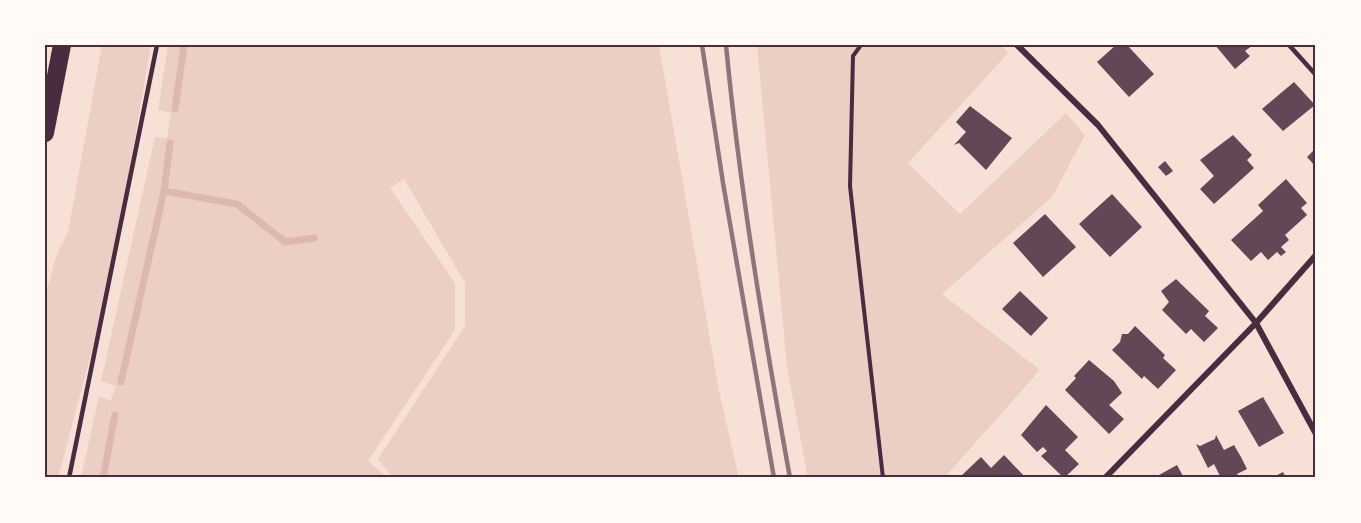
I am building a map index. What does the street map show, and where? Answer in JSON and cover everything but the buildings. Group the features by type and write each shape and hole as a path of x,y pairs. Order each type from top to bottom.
{"highway":[{"path":"45,133 62,45"}],"street":[{"path":"1017,45 1098,125 1256,323 1316,434"},
{"path":"1105,478 1256,323 1316,255"}],"lane":[{"path":"69,478 157,45"},
{"path":"1289,45 1316,75"}],"path":[{"path":"861,45 853,56 850,186 883,478"}],"shaded area":[{"path":"102,45 151,45 109,286 58,478 45,478 45,297 57,254 68,232"},
{"path":"168,45 659,45 719,391 739,478 399,478 390,474 378,459 465,326 465,283 404,179 390,188 455,283 455,330 368,461 388,478 81,478 99,396 111,401 115,386 101,381 155,137 167,138 171,113 158,110"},
{"path":"757,45 1001,45 1008,53 908,163 960,214 1066,113 1085,135 1052,197 942,294 1040,370 944,478 808,478 787,367"}],"waterway":[{"path":"175,109 184,45"},
{"path":"121,382 164,191 170,143"},
{"path":"164,191 237,204 285,242 314,238"},
{"path":"103,478 115,415"}],"railway":[{"path":"702,45 723,183 774,478"},
{"path":"726,45 738,154 790,478"}]}
